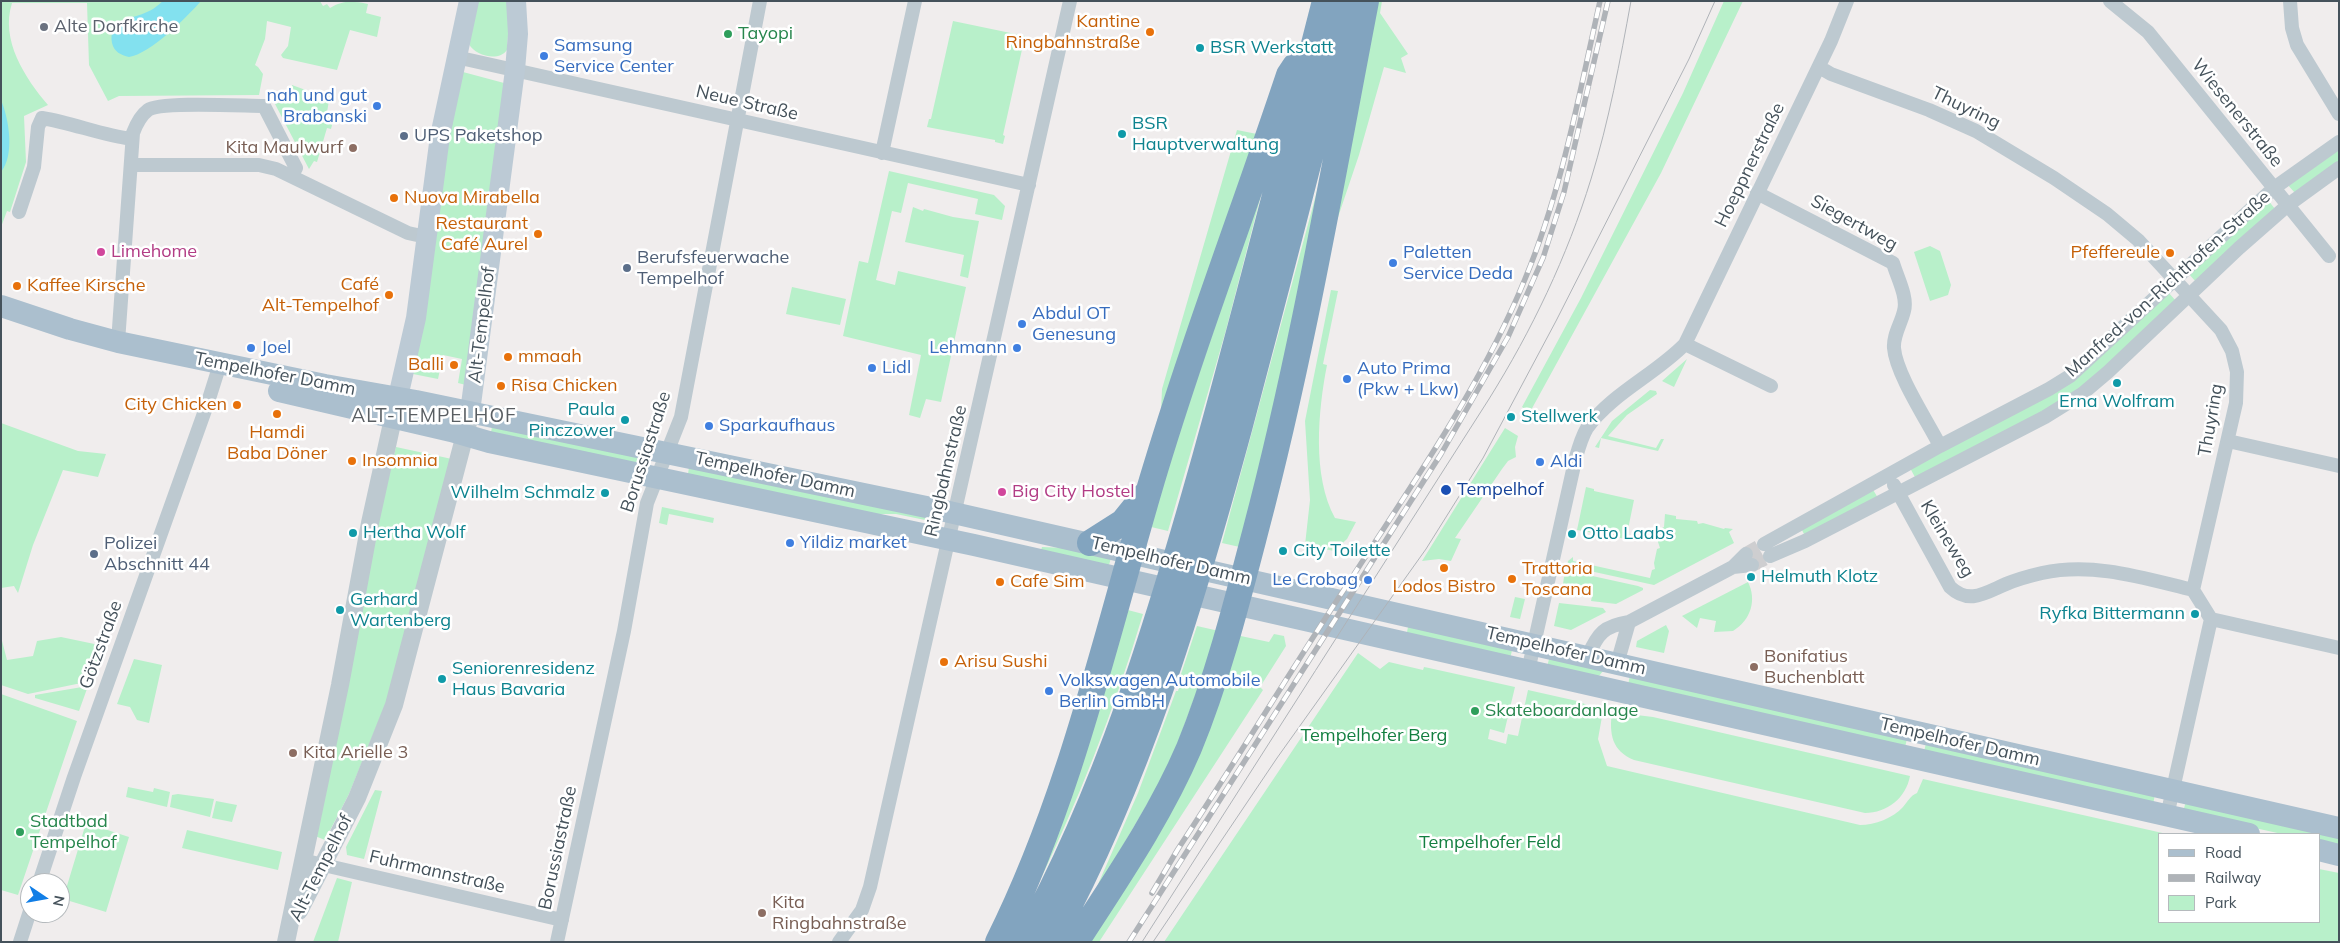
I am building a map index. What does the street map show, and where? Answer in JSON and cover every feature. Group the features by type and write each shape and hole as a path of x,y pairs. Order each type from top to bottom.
{"highway":[{"path":"1196,534 1250,296 1325,1"},
{"path":"1050,942 1089,868 1145,735 1170,623 1196,534 1290,238 1349,1"},
{"path":"1076,942 1140,840 1188,750 1209,696 1236,605 1298,358 1338,157 1366,1"},
{"path":"998,942 1026,880 1069,767 1151,485 1289,75 1314,42"},
{"path":"1090,543 1128,517 1151,485"},
{"path":"1024,942 1061,872 1087,815 1130,705 1170,623"}],"main road":[{"name":"Alt-Tempelhof","path":"395,408 414,325 440,136 469,1"},
{"name":"Alt-Tempelhof","path":"470,412 515,70 518,23 516,1"},
{"name":"Tempelhofer Damm","path":"1,306 70,329 218,371"},
{"name":"Tempelhofer Damm","path":"1,321 92,350 218,371 395,408 470,412 956,513 2339,828"},
{"name":"Tempelhofer Damm","path":"395,408 489,442 950,539 2244,833"},
{"path":"1919,759 1922,733"},
{"path":"2320,850 2339,855"}],"street":[{"name":"Borussiastraße","path":"558,942 624,631 647,503 681,417 760,1"},
{"path":"882,153 915,1"},
{"name":"Ringbahnstraße","path":"839,942 862,910 870,886 956,513 1070,1"},
{"name":"Hoeppnerstraße","path":"1528,671 1575,461 1586,430 1604,410 1670,359 1684,344 1819,67 1848,1"},
{"name":"Wiesenerstraße","path":"2110,1 2148,32 2329,256"},
{"path":"2290,1 2292,28 2297,45 2339,114"},
{"name":"Neue Straße","path":"456,56 1029,185"},
{"name":"Thuyring","path":"1819,67 1831,74 1929,110 1976,132 2054,178 2107,214 2138,240 2190,294 2221,330 2234,358 2238,386 2228,441 2193,590"},
{"path":"118,342 132,139 138,120 149,109 167,106 264,106 296,168 292,175"},
{"path":"18,212 34,167 38,127 42,118 60,121 110,136 132,139"},
{"name":"Manfred-von-Richthofen-Straße","path":"2339,142 2274,188 2079,369 2049,389 1940,446 1782,534 1767,550 1789,548 2045,417 2082,394 2288,205 2339,168"},
{"path":"131,165 259,165 276,169 292,175 309,186 400,229 426,237"},
{"name":"Siegertweg","path":"1757,193 1864,246 1893,263 1905,301 1894,348 1899,366 1940,446"},
{"path":"1684,344 1771,386"},
{"name":"Götzstraße","path":"42,873 74,777 218,371"},
{"name":"Alt-Tempelhof","path":"288,936 395,408"},
{"name":"Alt-Tempelhof","path":"288,936 367,776 394,705 466,435 470,412"},
{"path":"2228,441 2339,466"},
{"name":"Kleineweg","path":"1889,474 1950,587 1965,596 1979,596 2030,576 2080,568 2106,570 2193,590"},
{"path":"1782,534 1789,548"},
{"path":"1588,656 1597,638 1612,625 1629,622 1749,559"},
{"path":"2167,816 2211,620 2193,590"},
{"path":"2211,620 2339,648"},
{"path":"1612,690 1629,622"},
{"name":"Fuhrmannstraße","path":"302,860 562,920"},
{"path":"20,942 26,923"}],"green space":[{"path":"1,1 320,1 323,6 327,4 330,8 344,2 353,2 368,4 366,13 381,17 377,37 350,30 337,70 283,58 281,55 288,46 291,27 267,21 265,39 255,65 263,74 259,95 119,96 108,101 89,65 87,3 12,3 9,31 12,44 23,71 48,105 24,116 26,162 10,212 7,211 1,227"},
{"path":"478,1 507,1 509,21 507,50 499,56 487,56 476,52 469,44"},
{"path":"1369,1 1382,1 1380,13 1408,54 1401,58 1406,73 1384,67 1359,155 1334,229"},
{"path":"1724,1 1743,1 1661,173 1530,412 1522,407 1581,298 1683,93"},
{"path":"953,21 1025,36 1003,135 1005,136 1003,144 995,142 995,140 927,127 929,119 931,119"},
{"path":"463,72 504,83 466,385 458,383 462,359 443,355 438,379 413,374 446,153"},
{"path":"292,85 311,92 330,95 327,112 335,114 331,129 327,128 317,162 314,161 309,169 275,104 289,99"},
{"path":"1237,130 1262,135 1161,411 1162,389"},
{"path":"1329,147 1244,548 1222,543 1317,191"},
{"path":"2339,147 2339,162 2295,193 2287,184"},
{"path":"889,171 994,195 1005,206 1002,220 975,214 978,199 908,183 901,213 892,211 876,280 895,285 898,271 966,287 941,402 926,399 920,418 909,415 921,355 843,336 859,261 868,263"},
{"path":"1266,176 1226,330 1168,531 1147,526"},
{"path":"2268,200 2275,209 2196,282 2188,273"},
{"path":"913,207 923,211 924,209 953,217 979,221 968,278 960,276 964,255 905,242"},
{"path":"1930,246 1940,251 1951,285 1948,295 1930,301 1914,252"},
{"path":"792,287 846,299 840,325 786,314"},
{"path":"1331,290 1338,291 1323,364 1327,365 1321,402 1320,463 1323,483 1335,518 1356,522 1347,539 1334,551 1305,545 1310,500 1305,421"},
{"path":"2168,292 2176,301 2093,379 2043,411 1916,479 1910,468 2030,405"},
{"path":"1687,359 1674,387 1662,381"},
{"path":"1650,390 1656,391 1657,394 1627,415 1608,436 1656,448 1661,439 1664,439 1658,451 1601,438 1599,448 1595,447 1612,421"},
{"path":"1,423 78,451 106,454 98,477 63,470 33,545 18,593 14,586 1,588"},
{"path":"492,426 638,456 636,464 491,433"},
{"path":"1505,428 1518,436 1515,447 1516,457 1508,461 1455,538 1461,539 1451,561 1439,559 1422,561"},
{"path":"396,447 452,459 386,703 349,794 325,840 315,836 378,520"},
{"path":"689,467 931,516 930,521 896,514 876,514 688,474"},
{"path":"1586,487 1594,489 1594,491 1634,500 1626,539 1577,530"},
{"path":"1872,488 1878,498 1805,536 1800,526"},
{"path":"662,507 714,518 713,523 669,514 667,525 659,523"},
{"path":"1665,514 1676,516 1676,519 1697,521 1698,524 1703,523 1724,529 1733,529 1729,532 1734,543 1654,585 1567,566 1568,561 1573,557 1573,561 1650,578 1652,570 1655,569 1654,563 1657,549 1660,548 1658,542 1664,527"},
{"path":"1042,547 1065,548 1111,558 1109,565 1041,550"},
{"path":"1565,570 1638,586 1643,588 1643,590 1616,604 1591,601 1592,596 1587,594 1583,597 1577,593 1578,586 1563,584"},
{"path":"1748,582 1752,596 1751,609 1744,621 1733,631 1714,632 1716,621 1700,618 1697,628 1682,616"},
{"path":"1515,597 1525,599 1520,619 1510,617"},
{"path":"1559,603 1603,608 1606,612 1571,630 1554,626"},
{"path":"1124,609 1143,614 1132,650 1094,757 1033,895"},
{"path":"1409,622 1513,646 1510,659 1406,637"},
{"path":"1666,625 1669,631 1664,653 1636,647 1637,641"},
{"path":"1197,626 1219,631 1177,745 1159,784 1092,898 1138,793 1176,691 1178,691 1180,684 1178,683"},
{"path":"1274,634 1284,636 1286,646 1260,687 1263,690 1099,942 1083,942 1236,635 1269,642"},
{"path":"1,637 7,660 33,656 37,641 61,637 104,646 91,681 28,694 1,685"},
{"name":"Tempelhofer Feld","path":"1358,653 1380,669 1389,662 1423,670 1424,667 1515,687 1504,733 1490,729 1488,739 1506,744 1508,734 1518,736 1528,690 1577,701 1603,711 1598,739 1607,766 1860,825 1889,818 1917,793 1923,779 2163,833 2158,833 2158,923 2320,923 2320,869 2339,873 2339,942 1164,942"},
{"path":"1550,655 1603,671 1599,676 1547,667"},
{"path":"134,659 162,665 149,723 137,720 130,707 117,704"},
{"path":"1630,675 1907,739 1905,747 1628,685"},
{"path":"88,686 79,711 35,698 35,695"},
{"name":"Stadtbad Tempelhof","path":"1,694 77,721 25,873 20,873 18,895 1,890"},
{"path":"1612,712 1653,717 1910,776 1904,791 1894,803 1881,810 1865,813 1634,760 1621,752 1614,741 1611,728"},
{"path":"1926,743 2155,794 2153,805 1924,752"},
{"path":"128,787 153,792 154,788 170,792 167,807 126,797"},
{"path":"375,790 382,791 364,859 347,855 346,847"},
{"path":"178,794 214,799 210,817 170,807 172,795"},
{"path":"216,801 237,805 232,822 212,818"},
{"path":"2186,801 2339,836 2339,847 2320,843 2320,833 2278,833 2183,812"},
{"path":"86,823 129,837 106,912 70,901 70,876"},
{"path":"187,830 282,852 278,870 182,848"},
{"path":"337,878 352,882 338,942 313,942"}],"water":[{"path":"163,1 201,1 178,25 147,49 129,57 116,51 112,43 112,35 117,25 149,11"},
{"path":"1,100 8,127 9,147 8,156 1,172"}],"tunnel":[{"path":"1746,554 1764,544"},
{"path":"1752,565 1770,556"}],"tram line":[{"path":"1142,942 1489,399 1534,320 1560,265 1591,179 1609,113 1631,1"},
{"path":"1153,942 1277,758 1426,549 1483,458 1556,321 1689,59 1715,1"}],"railway":[{"path":"1152,893 1327,615 1421,472 1488,358 1525,279 1549,211 1577,107 1600,1"},
{"path":"1129,942 1441,454 1508,337 1543,258 1564,192 1608,1"}],"place":[{"name":"Alte Dorfkirche","path":"44,27"},
{"name":"Kantine Ringbahnstraße","path":"1150,32"},
{"name":"Tayopi","path":"728,34"},
{"name":"BSR Werkstatt","path":"1200,48"},
{"name":"Samsung Service Center","path":"544,56"},
{"name":"nah und gut Brabanski","path":"377,106"},
{"name":"BSR Hauptverwaltung","path":"1122,134"},
{"name":"UPS Paketshop","path":"404,136"},
{"name":"Kita Maulwurf","path":"353,148"},
{"name":"Nuova Mirabella","path":"394,198"},
{"name":"Restaurant Café Aurel","path":"538,234"},
{"name":"Limehome","path":"101,252"},
{"name":"Pfeffereule","path":"2170,253"},
{"name":"Paletten Service Deda","path":"1393,263"},
{"name":"Berufsfeuerwache Tempelhof","path":"627,268"},
{"name":"Kaffee Kirsche","path":"17,286"},
{"name":"Café Alt-Tempelhof","path":"389,295"},
{"name":"Abdul OT Genesung","path":"1022,324"},
{"name":"Joel","path":"251,348"},
{"name":"Lehmann","path":"1017,348"},
{"name":"mmaah","path":"508,357"},
{"name":"Balli","path":"454,365"},
{"name":"Lidl","path":"872,368"},
{"name":"Auto Prima (Pkw + Lkw)","path":"1347,379"},
{"name":"Erna Wolfram","path":"2117,383"},
{"name":"Risa Chicken","path":"501,386"},
{"name":"City Chicken","path":"237,405"},
{"name":"Hamdi Baba Döner","path":"277,414"},
{"name":"Stellwerk","path":"1511,417"},
{"name":"Paula Pinczower","path":"625,420"},
{"name":"Sparkaufhaus","path":"709,426"},
{"name":"Insomnia","path":"352,461"},
{"name":"Aldi","path":"1540,462"},
{"name":"Tempelhof","path":"1446,490"},
{"name":"Big City Hostel","path":"1002,492"},
{"name":"Wilhelm Schmalz","path":"605,493"},
{"name":"Hertha Wolf","path":"353,533"},
{"name":"Otto Laabs","path":"1572,534"},
{"name":"Yildiz market","path":"790,543"},
{"name":"City Toilette","path":"1283,551"},
{"name":"Polizei Abschnitt 44","path":"94,554"},
{"name":"Lodos Bistro","path":"1444,568"},
{"name":"Helmuth Klotz","path":"1751,577"},
{"name":"Trattoria Toscana","path":"1512,579"},
{"name":"Le Crobag","path":"1368,580"},
{"name":"Cafe Sim","path":"1000,582"},
{"name":"Gerhard Wartenberg","path":"340,610"},
{"name":"Ryfka Bittermann","path":"2195,614"},
{"name":"Arisu Sushi","path":"944,662"},
{"name":"Bonifatius Buchenblatt","path":"1754,667"},
{"name":"Seniorenresidenz Haus Bavaria","path":"442,679"},
{"name":"Volkswagen Automobile Berlin GmbH","path":"1049,691"},
{"name":"Skateboardanlage","path":"1475,711"},
{"name":"Kita Arielle 3","path":"293,753"},
{"name":"Stadtbad Tempelhof","path":"20,832"},
{"name":"Kita Ringbahnstraße","path":"762,913"}],"district":[{"name":"ALT-TEMPELHOF","path":"434,416"}],"park label":[{"name":"Tempelhofer Berg","path":"1374,736"}]}
